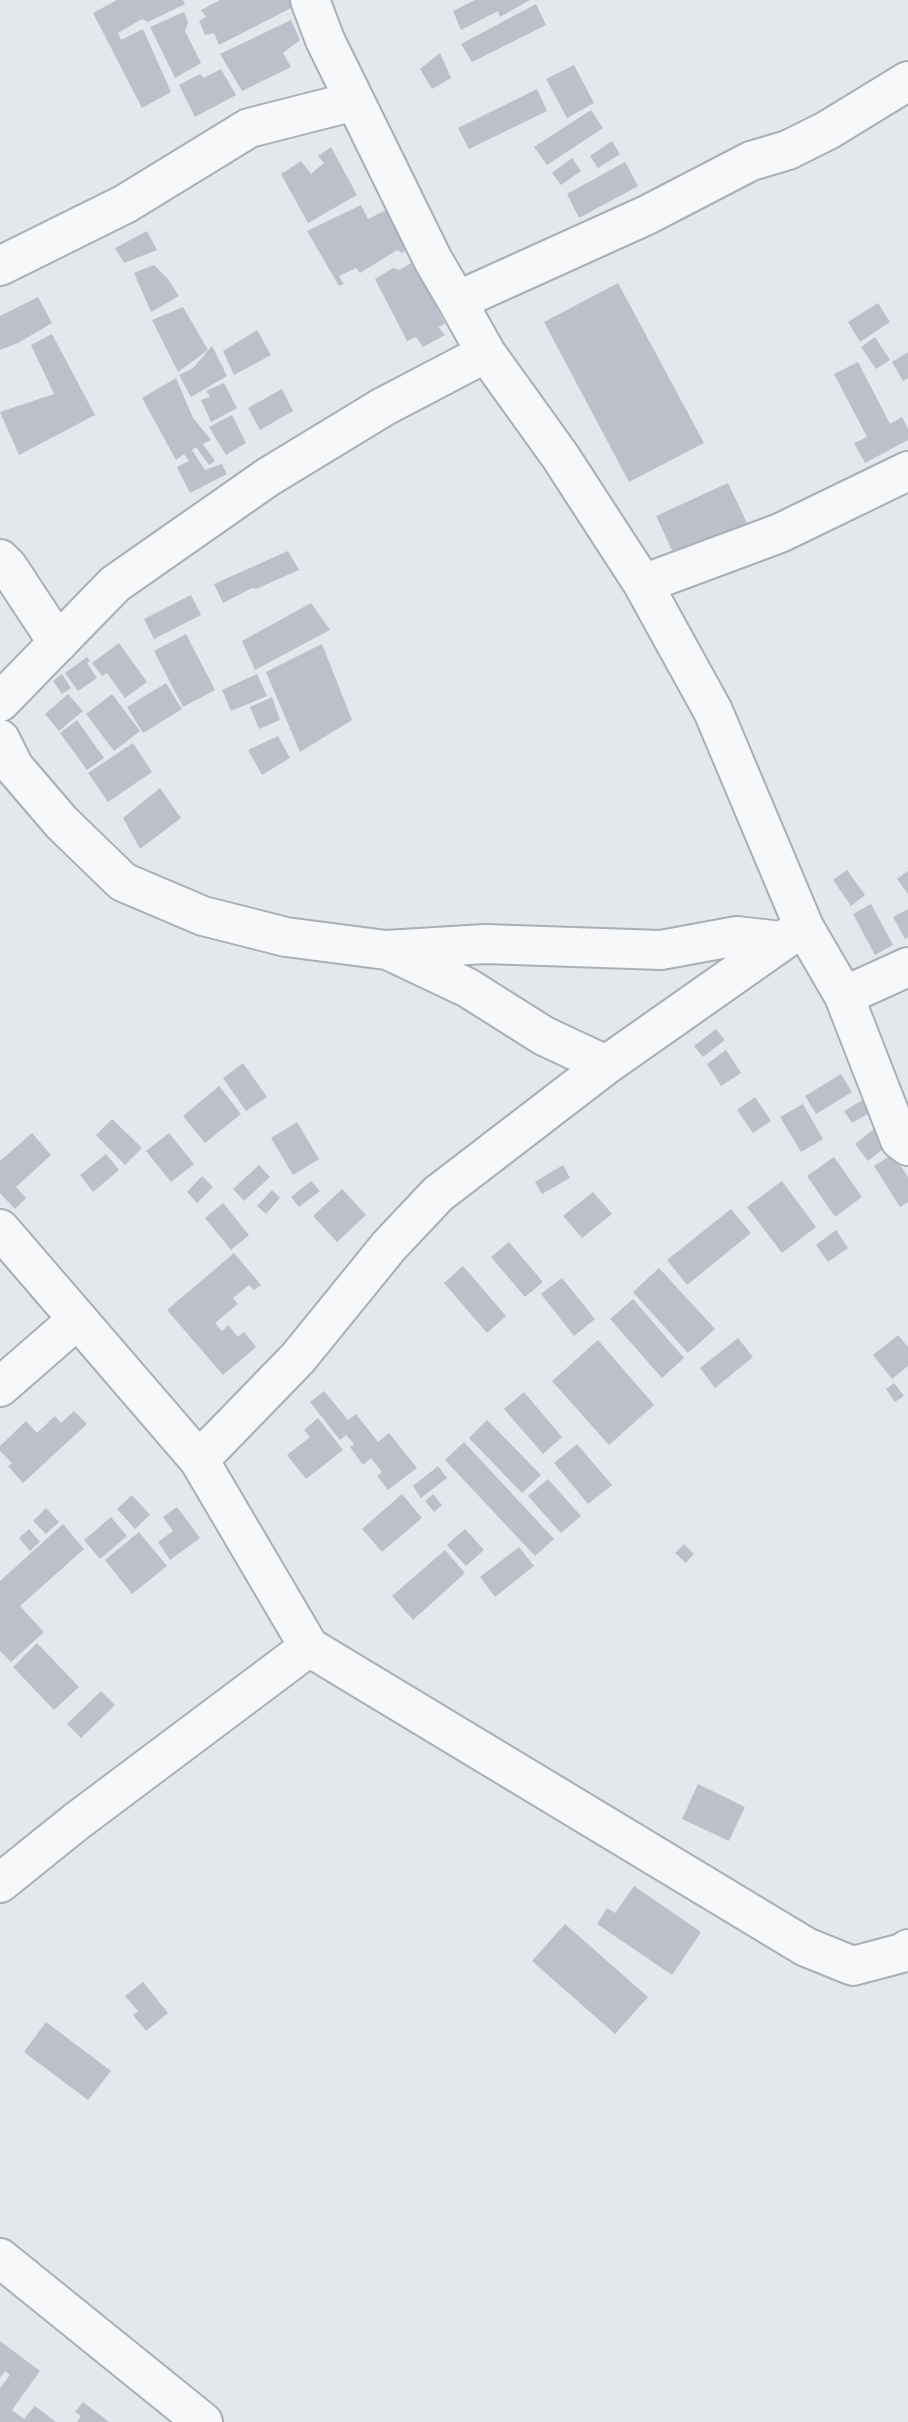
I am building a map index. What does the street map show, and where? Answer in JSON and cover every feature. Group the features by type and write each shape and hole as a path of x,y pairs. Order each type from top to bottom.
{"street":[{"path":"310,0 325,40 433,260 486,353 560,456 643,584 712,711 792,934 844,996 900,1140 908,1146"},
{"path":"457,301 647,215 751,161 788,150 828,130 908,81"},
{"path":"0,266 125,205 249,128 355,100"},
{"path":"0,702 115,584 268,477 383,407 486,353"},
{"path":"643,584 780,533 908,471"},
{"path":"0,559 58,643"},
{"path":"0,739 14,767 30,786 62,823 123,882 203,916 286,937 386,950 485,944 661,950 737,936 792,934"},
{"path":"200,1460 298,1357 389,1246 438,1194 606,1065 792,934"},
{"path":"386,950 468,988 544,1036 606,1065"},
{"path":"844,996 908,967"},
{"path":"0,1229 200,1460 309,1647 806,1947 853,1965 902,1953 908,1949"},
{"path":"0,1387 78,1320"},
{"path":"0,1883 77,1821 309,1647"},
{"path":"0,2258 203,2422"}],"building":[{"path":"117,0 183,0 185,4 148,22 142,19 118,33 121,40 143,29 171,92 142,108 93,13"},
{"path":"220,0 290,0 293,7 219,45 214,33 205,35 199,21 206,17 201,10"},
{"path":"475,0 530,0 500,17 498,11 461,30 453,11"},
{"path":"536,4 546,25 472,62 461,44"},
{"path":"184,12 188,22 185,31 201,63 175,78 150,27"},
{"path":"291,20 300,40 283,53 291,67 242,91 220,54"},
{"path":"440,53 451,78 432,89 420,69"},
{"path":"574,65 594,103 567,118 546,79"},
{"path":"221,69 236,95 195,117 179,85 200,74 204,78"},
{"path":"537,89 547,111 469,149 458,128"},
{"path":"591,110 603,128 547,165 534,147"},
{"path":"612,141 620,154 598,168 590,156"},
{"path":"331,147 357,195 308,223 281,174 301,161 311,174 324,163 318,156"},
{"path":"572,158 581,171 561,185 552,173"},
{"path":"625,162 638,186 579,218 567,194"},
{"path":"361,205 368,219 390,208 416,245 402,253 397,250 360,273 356,268 339,276 344,284 339,286 307,231"},
{"path":"147,231 157,250 124,263 115,248"},
{"path":"413,262 445,324 438,327 445,335 423,347 416,337 407,341 375,279 393,268 399,270"},
{"path":"154,265 168,279 179,296 151,312 134,273"},
{"path":"618,283 704,443 629,482 544,322"},
{"path":"38,297 52,323 0,350 0,316"},
{"path":"878,303 890,322 860,342 848,322"},
{"path":"183,307 208,350 178,372 152,320"},
{"path":"257,330 271,355 234,375 223,351"},
{"path":"52,334 95,415 19,455 0,412 54,394 31,345"},
{"path":"875,337 890,360 876,369 861,347"},
{"path":"212,346 227,376 191,397 179,375 193,368"},
{"path":"908,352 908,378 903,381 892,362"},
{"path":"858,362 890,424 902,417 908,429 908,440 865,463 854,443 867,437 834,374"},
{"path":"176,378 193,418 211,440 203,444 215,461 209,465 196,447 192,450 205,470 222,464 227,474 190,493 177,467 189,461 184,454 176,460 142,398"},
{"path":"224,383 237,408 211,422 201,400 210,397 206,391"},
{"path":"282,389 293,411 260,430 248,408"},
{"path":"232,415 246,443 226,455 209,427"},
{"path":"728,483 748,525 676,559 656,516"},
{"path":"288,551 299,570 256,589 252,588 223,603 214,584"},
{"path":"191,595 201,615 154,639 144,619"},
{"path":"311,603 330,630 255,670 242,641"},
{"path":"186,634 215,690 183,707 154,651"},
{"path":"119,643 147,682 125,698 107,673 102,676 92,663"},
{"path":"322,644 352,720 300,752 266,672"},
{"path":"87,657 90,661 87,663 97,678 78,691 65,673"},
{"path":"62,674 71,688 62,694 53,681"},
{"path":"257,674 267,696 231,711 222,690"},
{"path":"166,683 182,709 143,733 127,707"},
{"path":"68,694 83,711 59,731 45,714"},
{"path":"112,694 140,731 114,751 86,714"},
{"path":"272,697 280,720 259,729 250,707"},
{"path":"77,720 104,758 87,770 60,733"},
{"path":"278,736 290,758 262,775 248,750"},
{"path":"133,743 152,772 108,802 88,773"},
{"path":"160,788 181,818 140,849 123,818"},
{"path":"847,870 865,895 851,906 833,880"},
{"path":"908,871 908,894 897,879"},
{"path":"871,904 893,945 875,955 853,914"},
{"path":"908,909 908,937 905,939 893,917"},
{"path":"716,1029 725,1040 703,1057 694,1046"},
{"path":"726,1050 741,1073 721,1086 707,1064"},
{"path":"243,1063 267,1097 246,1111 223,1078"},
{"path":"841,1074 852,1092 816,1114 805,1096"},
{"path":"219,1086 241,1114 205,1143 183,1116"},
{"path":"755,1097 771,1121 753,1133 737,1110"},
{"path":"864,1099 871,1112 852,1123 844,1111"},
{"path":"803,1104 823,1139 801,1152 780,1117"},
{"path":"112,1119 142,1148 125,1165 96,1135"},
{"path":"297,1122 319,1159 293,1175 271,1138"},
{"path":"878,1126 891,1143 868,1161 855,1144"},
{"path":"32,1133 51,1155 16,1187 26,1198 15,1209 0,1193 0,1161"},
{"path":"169,1133 194,1164 171,1182 146,1151"},
{"path":"106,1154 119,1170 93,1192 80,1175"},
{"path":"893,1154 908,1177 908,1202 900,1207 874,1166"},
{"path":"834,1157 862,1197 835,1217 807,1176"},
{"path":"259,1165 270,1177 244,1201 233,1189"},
{"path":"563,1165 570,1178 542,1194 535,1182"},
{"path":"202,1176 213,1187 197,1203 187,1192"},
{"path":"311,1181 320,1191 299,1207 291,1197"},
{"path":"782,1181 816,1227 782,1253 747,1207"},
{"path":"342,1189 366,1215 337,1242 313,1216"},
{"path":"272,1190 280,1198 266,1214 257,1206"},
{"path":"593,1192 612,1214 582,1238 563,1216"},
{"path":"223,1203 249,1235 231,1250 205,1218"},
{"path":"731,1209 751,1233 687,1285 667,1260"},
{"path":"836,1230 848,1248 828,1262 816,1245"},
{"path":"509,1242 543,1282 525,1297 491,1257"},
{"path":"234,1253 261,1285 254,1290 249,1285 233,1298 238,1304 215,1323 222,1331 228,1325 238,1337 244,1332 256,1347 223,1375 167,1310"},
{"path":"463,1266 506,1316 487,1333 444,1283"},
{"path":"659,1268 715,1329 688,1353 633,1292"},
{"path":"562,1278 595,1319 574,1336 541,1294"},
{"path":"633,1299 684,1358 662,1378 610,1319"},
{"path":"898,1335 908,1347 908,1366 892,1379 873,1355"},
{"path":"738,1338 753,1357 715,1388 700,1368"},
{"path":"598,1340 654,1405 609,1445 552,1381"},
{"path":"894,1383 904,1396 895,1402 886,1389"},
{"path":"324,1391 348,1420 356,1414 378,1442 389,1433 417,1468 388,1490 377,1476 382,1472 371,1458 363,1465 350,1447 354,1444 346,1435 340,1440 310,1402"},
{"path":"524,1392 562,1437 543,1454 504,1409"},
{"path":"74,1411 87,1424 23,1483 8,1466 12,1463 0,1451 0,1446 26,1421 37,1433 55,1416 61,1423"},
{"path":"318,1418 343,1450 306,1479 287,1455 310,1437 304,1430"},
{"path":"487,1420 541,1475 522,1493 469,1438"},
{"path":"464,1442 554,1539 535,1556 445,1460"},
{"path":"577,1444 612,1485 588,1504 554,1463"},
{"path":"438,1466 447,1478 421,1498 413,1486"},
{"path":"548,1479 581,1516 561,1533 528,1496"},
{"path":"402,1494 422,1518 382,1552 362,1529"},
{"path":"433,1494 442,1505 434,1512 425,1501"},
{"path":"132,1495 150,1515 135,1529 117,1509"},
{"path":"177,1507 200,1538 170,1560 158,1542 173,1531 163,1517"},
{"path":"46,1508 59,1522 46,1534 33,1521"},
{"path":"111,1517 127,1536 100,1559 84,1540"},
{"path":"63,1524 84,1549 20,1606 44,1632 11,1662 0,1651 0,1581"},
{"path":"29,1529 40,1542 30,1551 19,1538"},
{"path":"465,1529 484,1550 466,1566 447,1545"},
{"path":"139,1532 167,1566 132,1594 105,1560"},
{"path":"684,1544 694,1554 686,1563 675,1553"},
{"path":"519,1547 534,1566 495,1597 480,1577"},
{"path":"445,1550 465,1573 413,1620 392,1596"},
{"path":"37,1643 79,1687 54,1710 13,1667"},
{"path":"101,1691 115,1705 81,1738 67,1724"},
{"path":"698,1784 745,1807 729,1841 682,1819"},
{"path":"634,1886 701,1932 672,1975 597,1924 607,1908 615,1913"},
{"path":"565,1924 648,1997 615,2034 532,1961"},
{"path":"143,1982 168,2013 146,2031 133,2015 138,2011 125,1996"},
{"path":"46,2022 111,2071 88,2100 24,2052"},
{"path":"0,2341 40,2371 12,2410 24,2419 35,2406 56,2422 0,2422 0,2388 10,2375 5,2371 0,2378"},
{"path":"83,2402 109,2422 77,2422 81,2416 75,2412"}]}
